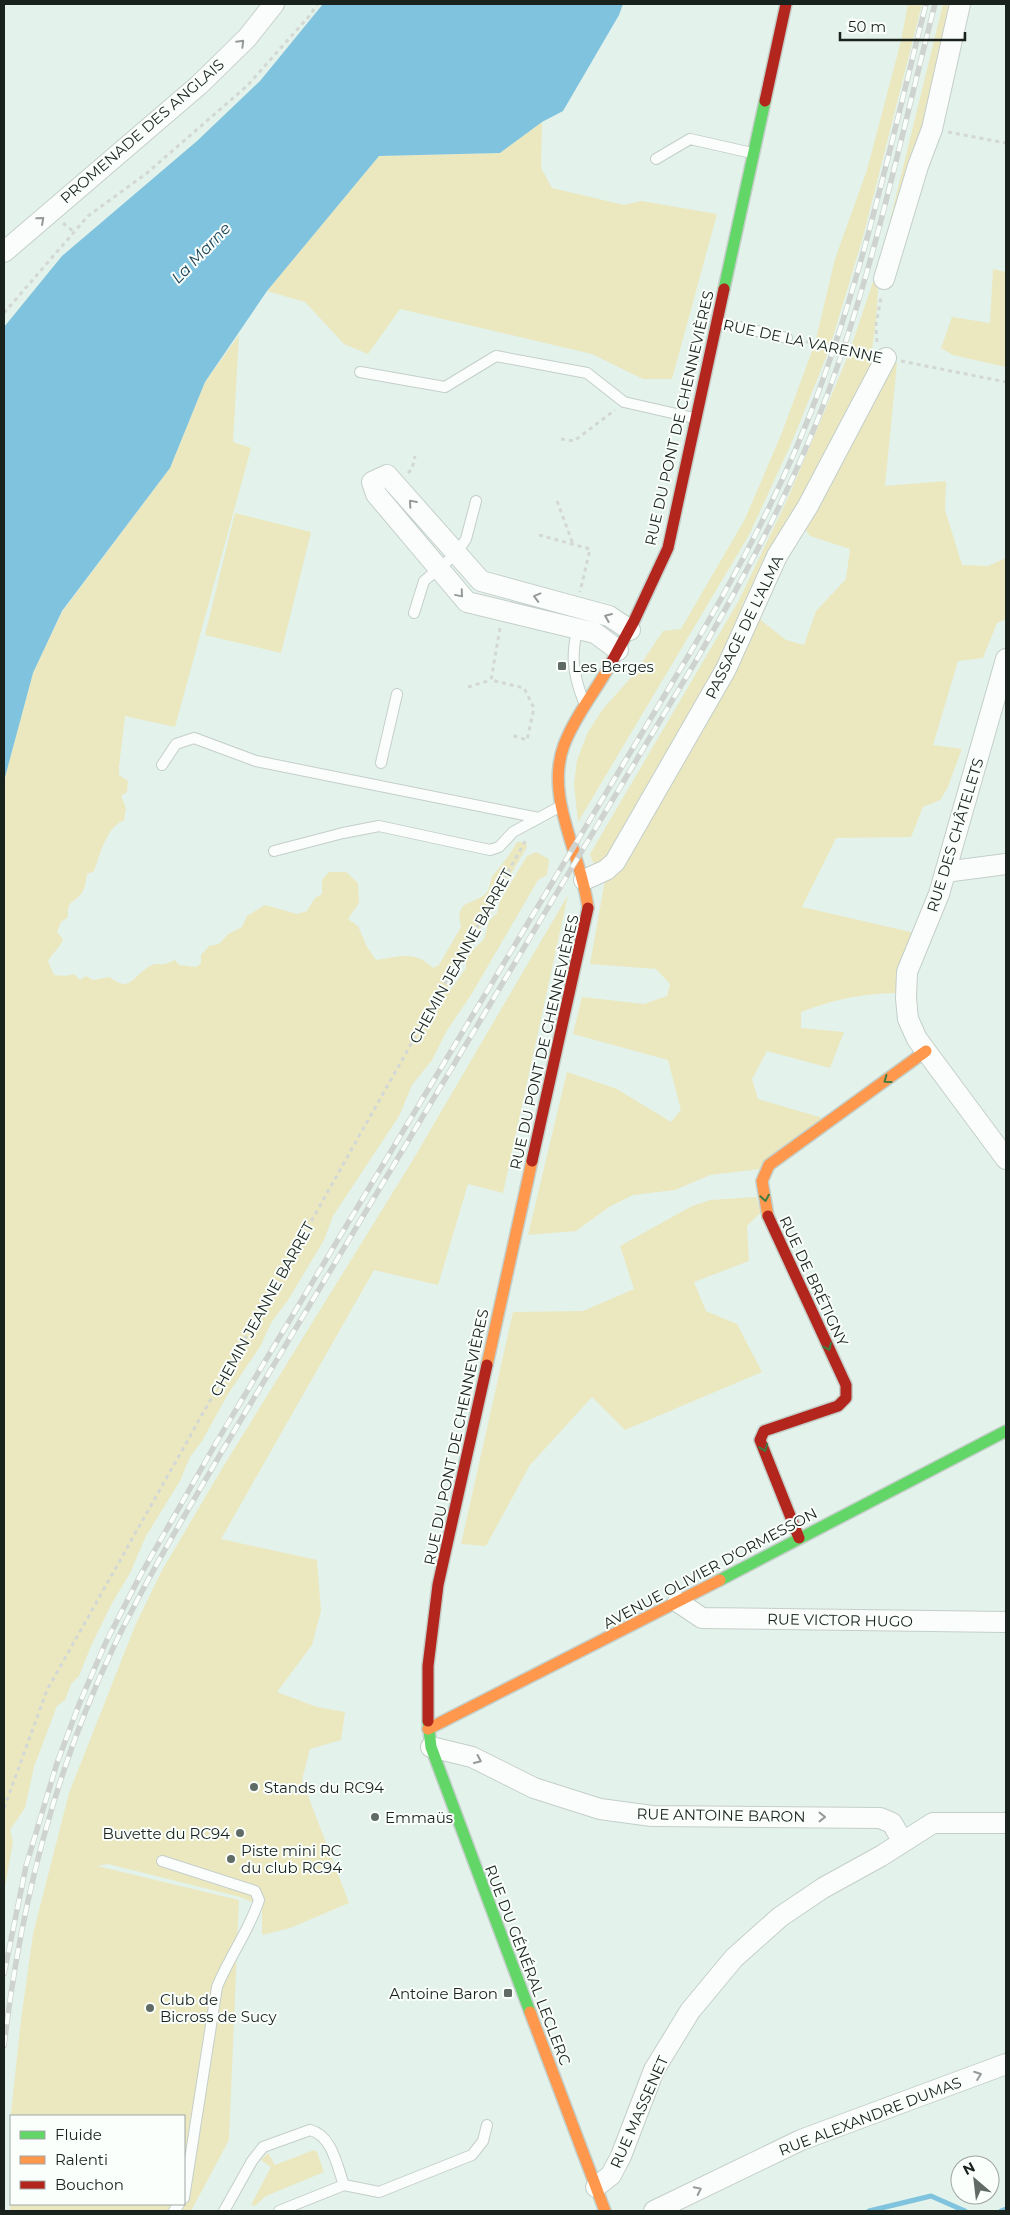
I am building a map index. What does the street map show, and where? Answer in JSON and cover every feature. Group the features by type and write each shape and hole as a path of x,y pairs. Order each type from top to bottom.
{"main road":[{"name":"RUE DU PONT DE CHENNEVIÈRES","path":"429,1738 426,1688 438,1585 588,911 588,894 562,805 558,768 565,744 584,704 630,630 668,548 786,4"},
{"name":"RUE DE BRÉTIGNY","path":"799,1538 760,1440 764,1432 838,1406 846,1398 846,1385 768,1215 762,1181 769,1165 926,1051"},
{"name":"AVENUE OLIVIER D'ORMESSON","path":"429,1738 678,1602 1005,1433"},
{"name":"RUE DU GÉNÉRAL LECLERC","path":"429,1738 605,2211"}],"street":[{"name":"PROMENADE DES ANGLAIS","path":"4,252 199,85 247,38 274,4"},
{"path":"884,279 918,166 932,128 960,4"},
{"name":"PASSAGE DE L'ALMA","path":"584,880 606,870 615,862 726,669 777,556 808,506 884,355"},
{"path":"618,650 595,633 580,615 481,581 387,475 372,482 376,494 467,602 503,610 580,615 609,616 630,630"},
{"name":"RUE DES CHÂTELETS","path":"1006,658 945,872 932,913 907,972 906,998 908,1019 917,1039 1006,1159"},
{"path":"945,872 1006,864"},
{"name":"RUE VICTOR HUGO","path":"678,1602 702,1618 1006,1622"},
{"name":"RUE ANTOINE BARON","path":"429,1738 534,1788 600,1810 652,1816 880,1818 892,1823 902,1842"},
{"path":"902,1842 933,1823 1006,1823"},
{"name":"RUE MASSENET","path":"596,2187 610,2175 621,2156 654,2070 690,2011 734,1958 780,1917 823,1888 881,1856 902,1842"},
{"name":"RUE ALEXANDRE DUMAS","path":"654,2211 801,2140 1006,2064"}],"lane":[{"path":"656,159 690,139 753,153"},
{"name":"RUE DE LA VARENNE","path":"716,322 787,338"},
{"path":"360,372 445,387 496,356 586,373 624,402 695,418"},
{"path":"414,614 424,582 456,554 466,539 476,501"},
{"path":"580,615 572,654 575,679 584,704"},
{"path":"381,763 396,694"},
{"path":"162,765 176,744 194,738 256,761 539,818"},
{"path":"274,851 343,833 379,826 490,850 499,847 513,832 562,805"},
{"path":"162,1860 255,1890 259,1900 255,1913 226,1966 217,1987 185,2192"},
{"path":"279,2211 344,2185 379,2192 472,2155 483,2141 487,2125"},
{"path":"224,2211 252,2161 263,2147 310,2130 324,2136 344,2185"}],"path":[{"path":"4,312 88,216 147,173 247,86 311,14 317,4"},
{"path":"957,133 1006,143"},
{"path":"61,221 73,231"},
{"path":"884,279 876,325 884,355"},
{"name":"RUE DE LA VARENNE","path":"787,338 884,355 1006,382"},
{"path":"561,440 574,441 624,402"},
{"path":"557,501 573,544"},
{"path":"539,535 590,549 580,615"},
{"path":"491,680 503,610"},
{"path":"468,687 491,680 524,688 534,708 527,740 512,735"},
{"name":"CHEMIN JEANNE BARRET","path":"4,1808 47,1690 539,818"}],"shaded area":[{"path":"908,4 922,4 863,237 829,350 791,444 749,535 578,822 574,784 577,760 588,732 603,709 635,673 663,631 681,629 745,519 781,435 815,343 835,259 867,170 901,41"},
{"path":"943,4 956,4 944,55 930,91 917,151 880,261"},
{"path":"542,122 541,168 552,188 624,205 641,201 717,214 672,379 643,379 592,354 400,309 368,354 344,344 305,302 267,291 379,156 500,153"},
{"path":"880,261 876,321 871,358 897,363 885,486 946,481 945,510 962,565 988,566 1006,558 1006,619 997,623 983,658 958,661 933,745 962,749 947,789 940,800 923,807 911,837 836,838 802,907 915,933 897,993 848,998 801,1012 801,1028 844,1032 830,1068 767,1051 752,1079 758,1099 823,1118 760,1169 710,1175 675,1190 633,1195 609,1207 576,1231 528,1235 567,1072 617,1089 671,1122 681,1110 668,1060 573,1034 582,997 644,1004 667,996 670,984 656,969 590,964 605,880 595,868 590,854 738,602 787,500 848,356","holes":["795,514 810,536 850,549 846,579 816,611 804,645 786,640 742,605"]},
{"path":"993,269 1006,272 1006,367 953,355 941,348 952,317 990,323"},
{"path":"239,335 233,442 251,448 175,727 125,716 119,767 119,775 128,781 127,792 121,796 126,808 124,820 108,835 94,871 87,874 82,892 68,908 68,917 61,922 57,932 63,939 48,961 54,975 65,976 74,974 80,980 86,976 93,980 110,977 123,984 132,981 153,964 165,964 175,960 179,965 196,967 201,963 201,955 209,946 219,944 228,934 242,927 247,916 265,905 297,914 307,911 315,898 322,894 322,880 329,872 346,872 358,883 359,903 348,919 358,926 367,947 376,960 406,956 420,959 433,968 439,965 461,927 459,914 463,906 485,894 492,876 517,842 526,842 527,847 494,902 492,912 483,922 475,941 444,983 448,985 449,992 466,968 466,961 470,953 484,939 489,921 497,913 500,901 527,856 536,852 549,859 547,875 538,880 471,995 446,1032 432,1060 412,1085 399,1116 333,1216 324,1240 288,1300 271,1323 261,1345 228,1394 202,1441 190,1457 180,1481 146,1536 130,1573 111,1605 91,1646 79,1676 71,1684 65,1700 57,1706 34,1767 25,1808 10,1830 13,1842 4,1892 4,781 33,673 62,612 170,468 205,382"},
{"path":"235,513 311,532 281,653 205,635"},
{"path":"568,895 503,1193 468,1184 438,1285 374,1270 221,1539 317,1560 321,1611 312,1645 277,1692 317,1707 345,1712 341,1740 310,1749 302,1780 349,1903 290,1928 262,1935 262,1906 240,1897 108,1864 97,1866 239,1900 229,2140 191,2211 10,2211 10,2205 185,2205 185,2115 11,2115 11,2113 33,1934 69,1793 135,1626 161,1572 223,1467 411,1163"},
{"path":"756,1197 761,1212 747,1226 749,1261 694,1282 706,1311 737,1324 762,1372 625,1430 592,1397 530,1465 486,1546 461,1544 513,1312 583,1311 634,1289 620,1246 692,1206 710,1200"},
{"path":"314,2150 317,2152 324,2172 266,2196 255,2206 251,2205 271,2167 261,2160 268,2153 275,2165"}],"water":[{"name":"La Marne","path":"323,4 623,4 619,15 563,111 542,122 500,153 379,156 267,291 205,382 170,468 62,611 33,673 4,781 4,327 62,256 197,141 260,81"}],"waterway":[{"path":"869,2211 931,2196 965,2211"},
{"path":"1001,2211 1006,2209"}],"railway":[{"path":"4,1974 26,1866 57,1763 80,1702 106,1642 140,1576 216,1443 690,653 726,590 776,493 818,393 850,297 877,200 926,4"},
{"path":"4,2046 20,1943 42,1841 74,1742 114,1646 167,1546 224,1448 697,659 733,595 783,498 813,432 843,350 873,252 935,4"}],"traffic: fast":[{"path":"724,289 765,101"},
{"path":"720,1580 1006,1431"},
{"path":"428,1721 431,1747 530,2012"}],"traffic: slow":[{"path":"588,908 579,868 561,806 558,785 559,765 564,745 574,724 610,665"},
{"path":"768,1216 762,1181 769,1165 926,1051"},
{"path":"487,1365 532,1161"},
{"path":"428,1729 720,1580"},
{"path":"530,2012 605,2211"}],"traffic: jam":[{"path":"765,101 786,4"},
{"path":"610,665 634,621 668,548 724,289"},
{"path":"532,1161 588,908"},
{"path":"768,1216 846,1385 846,1398 838,1406 764,1431 760,1440 799,1538"},
{"path":"428,1721 428,1666 438,1585 487,1365"}],"place":[{"name":"Les Berges","path":"562,666"},
{"name":"Stands du RC94","path":"254,1787"},
{"name":"Emmaüs","path":"375,1817"},
{"name":"Buvette du RC94","path":"240,1833"},
{"name":"Piste mini RC du club RC94","path":"231,1859"},
{"name":"Antoine Baron","path":"508,1993"},
{"name":"Club de Bicross de Sucy","path":"150,2008"}]}
